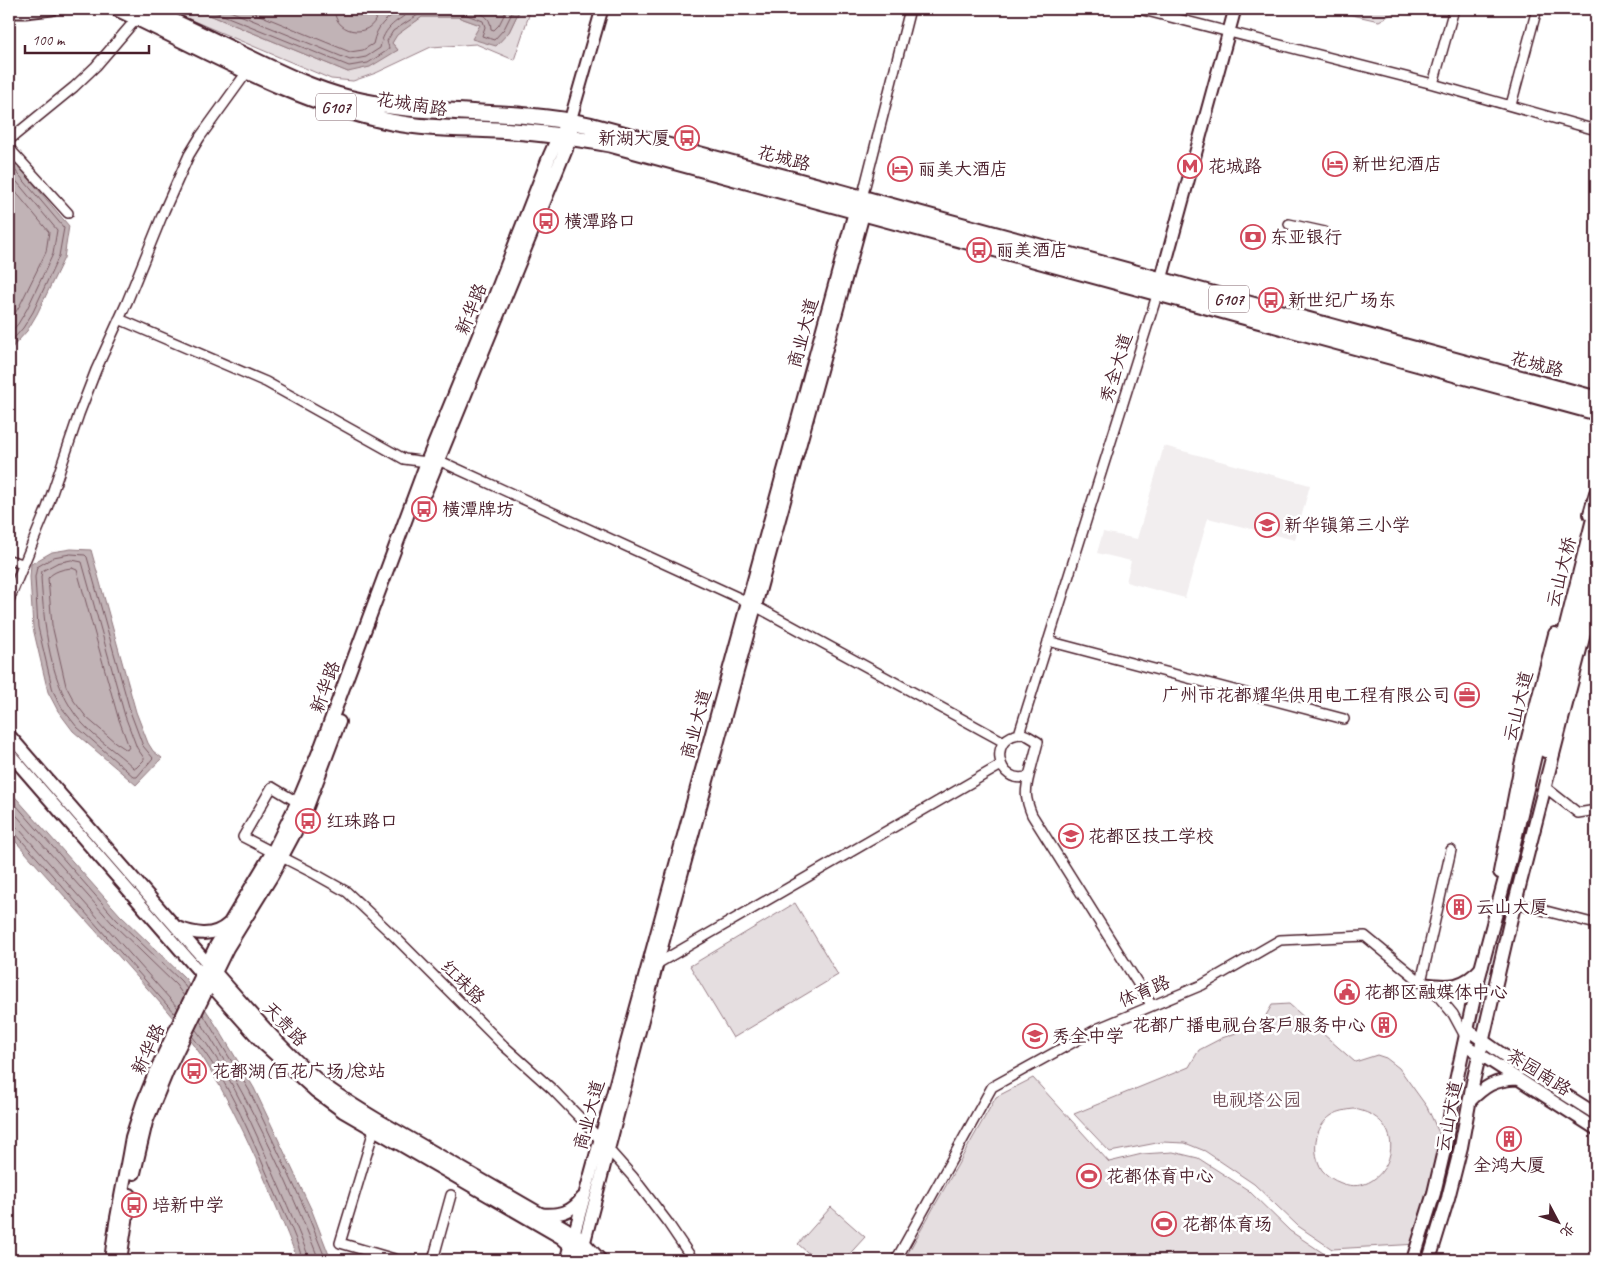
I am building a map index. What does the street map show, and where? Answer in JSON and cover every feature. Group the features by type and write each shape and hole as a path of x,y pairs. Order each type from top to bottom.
{"highway":[{"name":"花城南路","path":"120,9 142,13 158,13 278,72 322,90 348,98 411,109 513,115 570,121"},
{"name":"花城南路","path":"142,13 247,72 318,102 390,121 433,128 512,131 565,136"},
{"name":"花城路","path":"570,121 860,207"},
{"name":"花城路","path":"565,136 610,144 860,207 1596,399"},
{"name":"花城路","path":"1160,286 1596,412"}],"main road":[{"name":"新华路","path":"209,973 235,934 278,855 302,805 405,543 432,461 570,121"},
{"name":"云山大道","path":"1490,932 1502,858 1522,765 1554,639 1596,494"},
{"name":"云山大桥","path":"1565,647 1596,507"},
{"name":"云山大桥","path":"1565,647 1596,551"},
{"name":"云山大道","path":"1511,918 1596,587"},
{"name":"云山大道","path":"1413,1260 1434,1193 1490,932 1565,647"},
{"name":"云山大道","path":"1429,1260 1461,1147 1479,1054 1511,918 1565,647"},
{"name":"新华路","path":"111,1260 116,1223 137,1120 148,1089 178,1038 209,973 229,923 278,855"},
{"name":"天贵路","path":"209,973 263,1043 336,1106 542,1214 579,1249"},
{"name":"新华路","path":"120,1260 131,1188 146,1122 178,1038"},
{"name":"天贵路","path":"376,1126 600,1260"}],"street":[{"path":"9,12 52,9"},
{"name":"新华路","path":"570,121 602,9"},
{"name":"商业大道","path":"579,1249 586,1190 652,967 752,605 860,207 910,9"},
{"path":"1139,9 1433,84 1596,130"},
{"name":"秀全大道","path":"1019,734 1160,286 1235,9"},
{"path":"1433,84 1454,9"},
{"path":"1511,105 1537,9"},
{"path":"9,140 74,87 96,66 142,13"},
{"path":"9,600 47,508 79,414 189,155 247,72"},
{"path":"9,148 68,213"},
{"path":"1289,224 1325,232"},
{"path":"119,319 266,382 404,459 432,461 752,605 1004,742"},
{"path":"9,560 23,564"},
{"path":"1048,640 1344,719"},
{"path":"1029,776 1022,778 1011,775 1001,765 999,754 1004,742 1019,734 1028,736 1038,742 1026,790 1026,800 1032,814 1152,1006"},
{"name":"天贵路","path":"9,735 175,927 209,973"},
{"name":"天贵路","path":"9,752 209,973"},
{"path":"652,967 1001,765"},
{"name":"红珠路","path":"302,805 272,787 243,837 347,892 396,938 504,1046 553,1090 600,1140 645,1192 693,1260"},
{"path":"1544,787 1578,813 1596,810"},
{"path":"1451,850 1422,983 1440,986 1462,984 1482,967"},
{"path":"1515,903 1596,924"},
{"path":"175,927 198,933 208,933 216,932 229,923"},
{"name":"体育路","path":"896,1260 992,1087 1099,1028 1202,985 1280,940 1365,936 1438,996 1453,1014 1466,1037"},
{"name":"商业大道","path":"567,1260 579,1249 608,1150 652,967"},
{"name":"茶园南路","path":"1466,1037 1483,1041 1596,1114"},
{"name":"茶园南路","path":"1466,1037 1479,1054 1596,1129"},
{"path":"1469,1102 1480,1090 1491,1084 1503,1079 1517,1078"},
{"path":"376,1126 340,1243 398,1260"},
{"path":"542,1214 558,1214 569,1211 579,1202 586,1190"},
{"path":"433,1260 451,1195"}],"shaded area":[{"name":"新华镇第三小学","path":"1164,446 1310,485 1295,540 1208,518 1185,598 1126,582 1131,561 1097,553 1103,532 1137,539"}],"green space":[{"path":"165,9 195,9 348,72 398,50 392,43 396,35 422,17 458,17 481,25 473,39 509,32 520,9 531,9 514,60 476,44 431,47 376,73 353,81 331,79"},
{"path":"1326,9 1398,9 1379,21"},
{"path":"795,903 838,975 733,1038 690,966"},
{"name":"电视塔公园","path":"1289,1004 1355,1062 1377,1055 1386,1058 1399,1068 1427,1107 1445,1146 1418,1244 1332,1249 1298,1226 1254,1184 1205,1151 1185,1143 1162,1142 1110,1152 1074,1114 1189,1067 1199,1050 1222,1038 1261,1024 1272,1005","holes":["1354,1109 1374,1116 1386,1128 1391,1142 1389,1157 1382,1171 1372,1181 1357,1185 1341,1183 1328,1176 1322,1170 1316,1156 1316,1140 1321,1126 1332,1115 1345,1110"]},
{"name":"花都体育中心","path":"1033,1078 1109,1162 1142,1154 1173,1152 1198,1158 1248,1190 1290,1231 1329,1257 1387,1253 1384,1260 904,1260 996,1097"},
{"path":"831,1207 865,1237 844,1260 816,1260 798,1244"}],"water":[{"path":"195,9 346,9 358,13 360,9 520,9 509,32 496,46 472,39 480,25 458,17 422,17 397,35 392,43 398,50 370,67 348,72"},
{"path":"14,161 69,226 64,258 27,331 9,351 9,165"},
{"path":"71,549 91,550 136,712 148,743 153,751 162,758 136,785 73,731 58,711 48,692 33,628 31,564 52,552"},
{"path":"9,790 120,915 185,978 254,1088 312,1211 331,1260 298,1260 244,1133 205,1061 166,1010 9,834"}],"place":[{"name":"新湖大厦","path":"687,138"},
{"name":"新世纪酒店","path":"1335,164"},
{"name":"花城路","path":"1190,166"},
{"name":"丽美大酒店","path":"900,169"},
{"name":"横潭路口","path":"546,221"},
{"name":"东亚银行","path":"1253,237"},
{"name":"丽美酒店","path":"979,250"},
{"name":"新世纪广场东","path":"1271,300"},
{"name":"横潭牌坊","path":"424,509"},
{"name":"新华镇第三小学","path":"1267,525"},
{"name":"广州市花都耀华供用电工程有限公司","path":"1467,695"},
{"name":"红珠路口","path":"308,821"},
{"name":"花都区技工学校","path":"1071,836"},
{"name":"云山大厦","path":"1459,907"},
{"name":"花都区融媒体中心","path":"1347,992"},
{"name":"花都广播电视台客户服务中心","path":"1384,1025"},
{"name":"秀全中学","path":"1035,1036"},
{"name":"花都湖(百花广场)总站","path":"194,1071"},
{"name":"全鸿大厦","path":"1509,1139"},
{"name":"花都体育中心","path":"1089,1176"},
{"name":"培新中学","path":"134,1205"},
{"name":"花都体育场","path":"1164,1224"}]}
